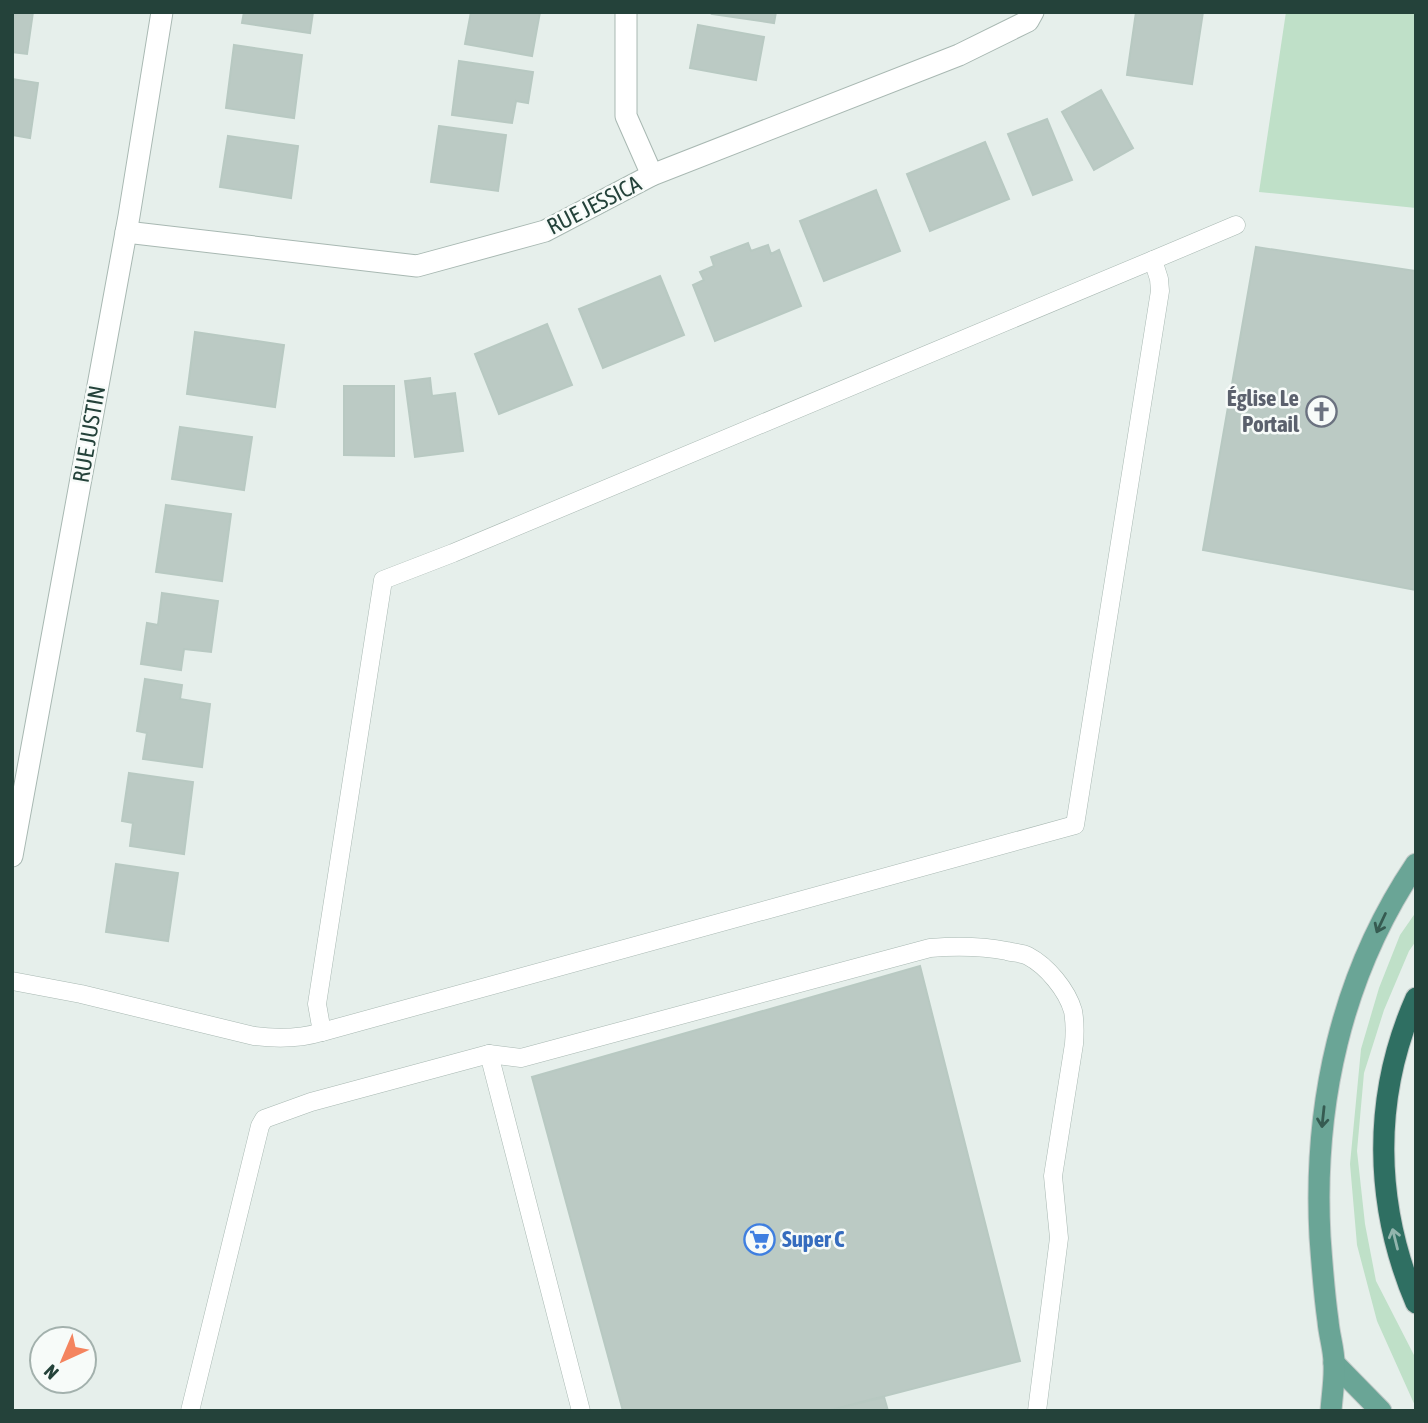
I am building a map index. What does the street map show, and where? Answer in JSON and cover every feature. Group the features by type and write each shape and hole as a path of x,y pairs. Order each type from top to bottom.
{"highway":[{"path":"1416,998 1392,1066 1386,1096 1384,1182 1388,1215 1397,1250 1416,1303"}],"main road":[{"path":"1331,1411 1334,1363 1320,1234 1320,1149 1326,1089 1335,1049 1358,977 1388,909 1416,864"},
{"path":"1334,1363 1381,1411"}],"street":[{"name":"RUE JUSTIN","path":"12,856 162,12"},
{"path":"625,12 626,116 652,175"},
{"name":"RUE JESSICA","path":"125,232 417,266 545,231 652,175 959,55 1028,20 1034,12"}],"lane":[{"path":"322,1032 317,1004 383,580 1236,225"},
{"path":"12,981 81,994 254,1036 291,1038 322,1032 1074,825 1160,291 1153,260"},
{"path":"190,1411 260,1126 264,1119 311,1101 489,1054 521,1058 930,948 952,946 984,947 1026,955 1040,964 1066,995 1075,1025 1053,1175 1059,1238 1037,1411"},
{"path":"489,1054 581,1411"}],"green space":[{"path":"1286,12 1416,12 1416,208 1259,192"},
{"path":"1416,912 1416,941 1409,951 1384,1010 1364,1073 1357,1151 1365,1224 1376,1281 1416,1359 1416,1408 1377,1321 1357,1245 1350,1164 1361,1049 1379,988 1400,935"}],"building":[{"path":"12,12 33,12 27,54 12,52"},
{"path":"244,12 313,12 310,33 242,23"},
{"path":"471,12 540,12 532,56 465,44"},
{"path":"776,12 774,23 712,14"},
{"path":"1136,12 1203,12 1192,84 1127,75"},
{"path":"698,25 764,37 756,80 690,68"},
{"path":"234,45 302,55 294,118 226,108"},
{"path":"459,61 533,72 528,103 516,101 512,123 452,115"},
{"path":"12,79 38,83 30,138 12,135"},
{"path":"1101,90 1133,148 1094,170 1062,112"},
{"path":"1047,119 1072,180 1033,195 1008,134"},
{"path":"439,126 506,135 498,191 431,182"},
{"path":"228,136 298,146 291,198 220,187"},
{"path":"985,142 1009,199 930,231 907,174"},
{"path":"876,190 900,251 824,281 800,221"},
{"path":"748,243 751,251 768,245 771,254 779,250 801,306 715,341 693,285 704,280 700,272 714,266 711,257"},
{"name":"Église Le Portail","path":"1256,247 1416,271 1416,590 1203,550"},
{"path":"660,276 684,335 603,368 579,309"},
{"path":"547,324 572,385 499,414 475,354"},
{"path":"195,332 284,345 275,407 187,394"},
{"path":"430,378 432,396 455,393 463,451 415,457 405,381"},
{"path":"344,386 394,386 394,456 344,455"},
{"path":"180,427 252,437 244,490 172,479"},
{"path":"166,505 231,514 222,581 156,572"},
{"path":"162,593 218,601 211,652 184,649 181,670 141,664 147,623 158,625"},
{"path":"145,679 182,685 180,699 210,704 202,767 143,759 147,733 137,731"},
{"path":"129,773 193,782 184,854 130,846 133,823 122,821"},
{"path":"116,864 178,873 168,941 106,932"},
{"path":"920,966 1020,1361 827,1411 623,1411 532,1077"},
{"path":"884,1397 888,1411 827,1411"}],"place":[{"name":"Église Le Portail","path":"1322,411"},
{"name":"Super C","path":"759,1239"}]}
